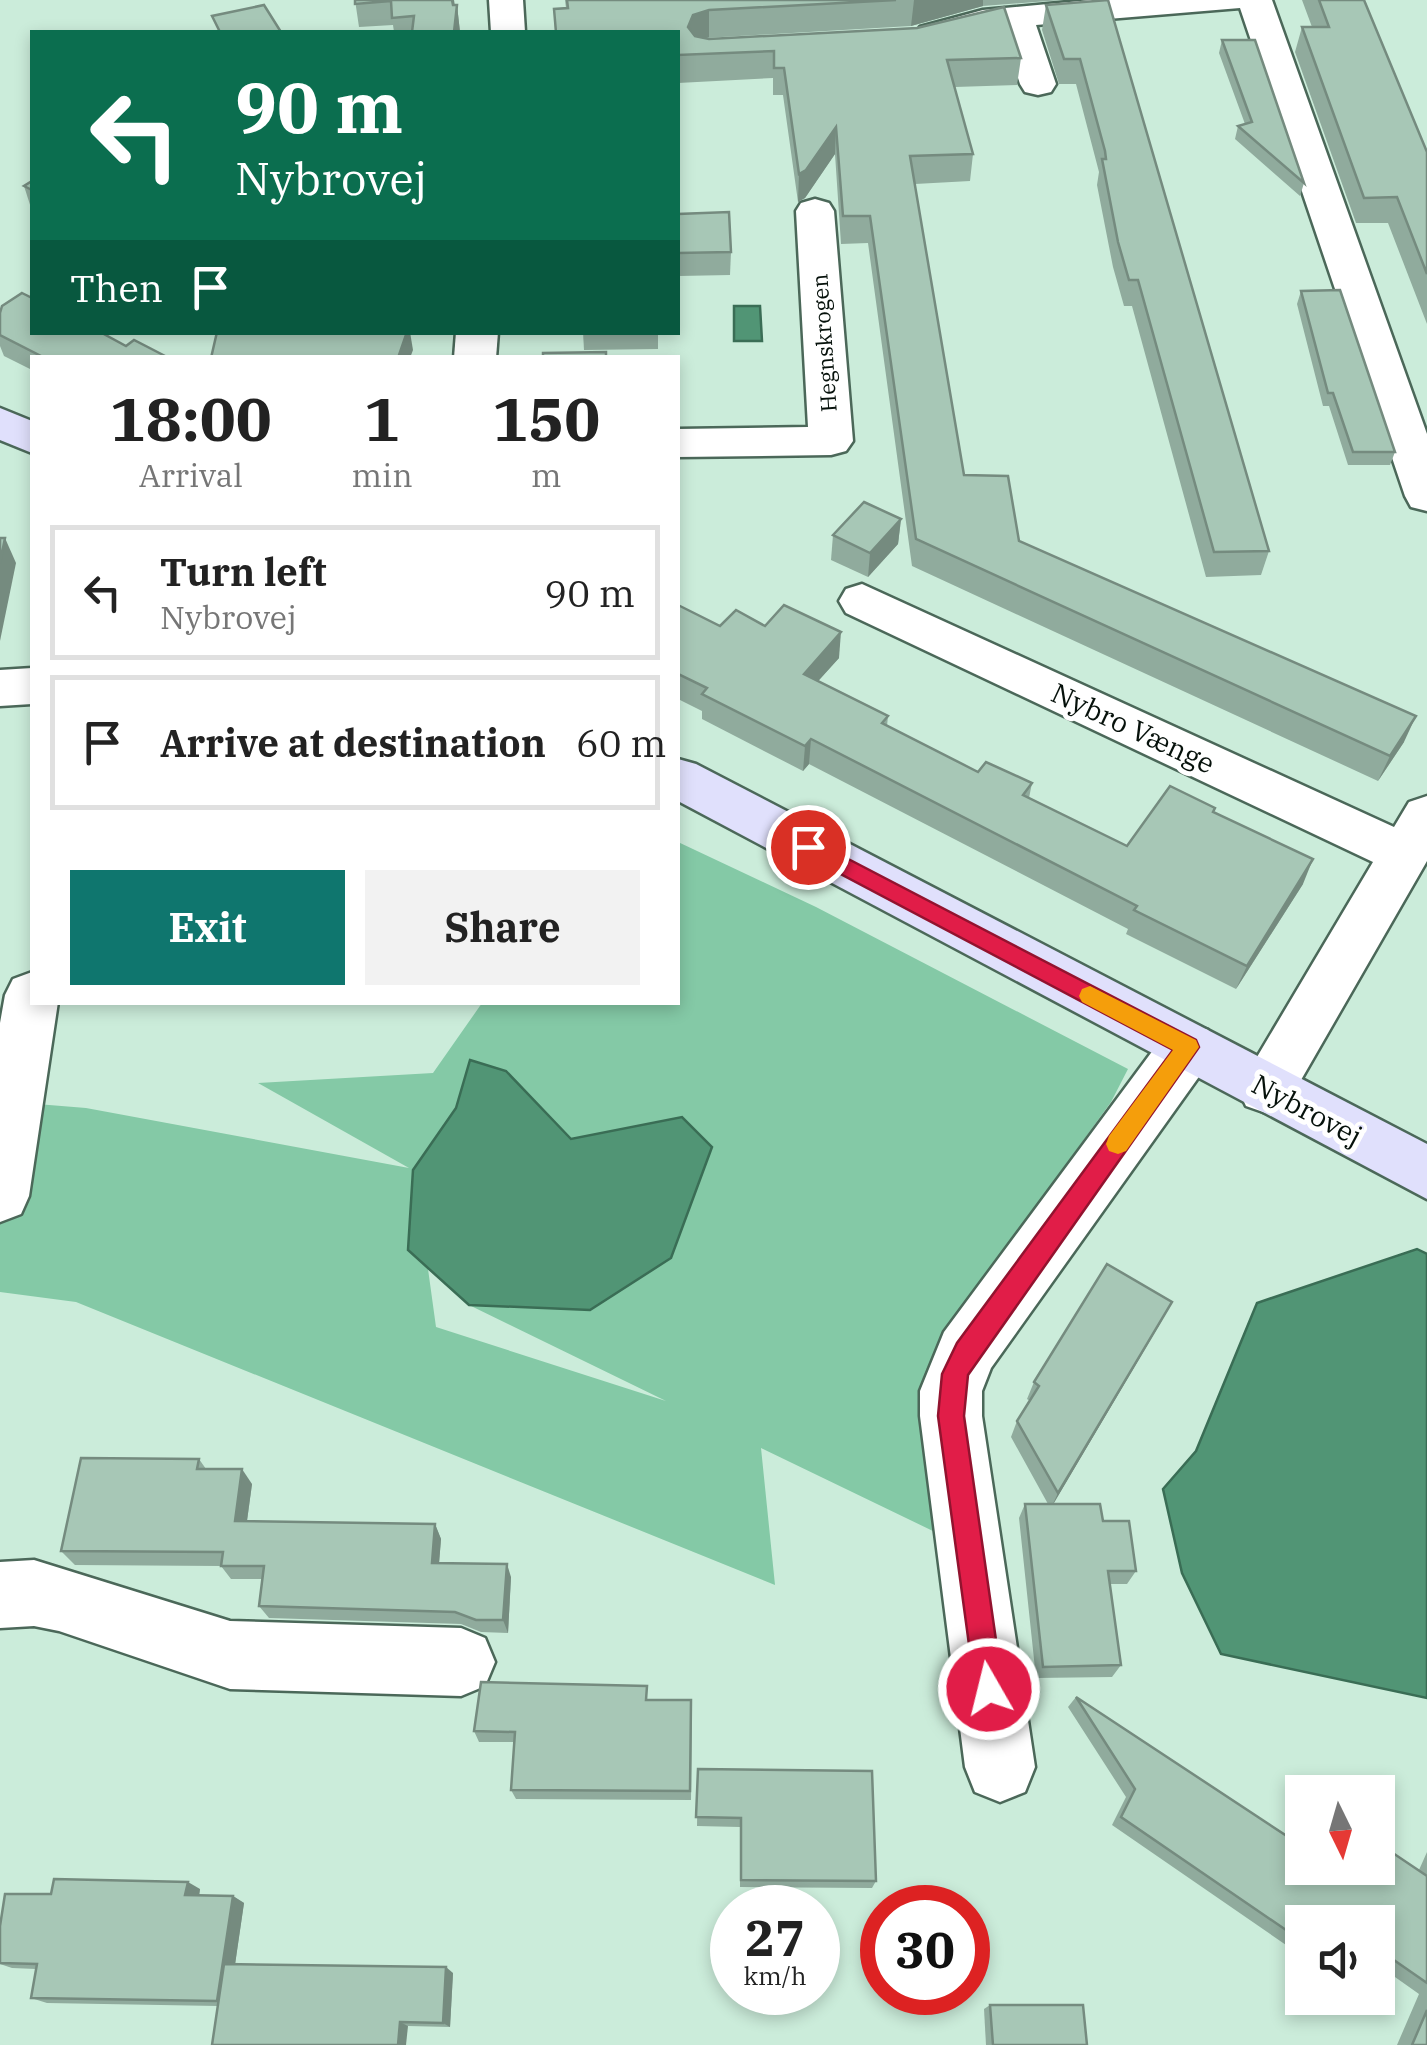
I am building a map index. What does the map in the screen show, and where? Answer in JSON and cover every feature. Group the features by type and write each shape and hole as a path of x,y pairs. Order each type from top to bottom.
{"street":[{"path":"506,0 508,30"},
{"path":"896,42 1016,16 1232,0"},
{"path":"1255,0 1427,496"},
{"path":"1016,16 1038,84"},
{"name":"Hegnskrogen","path":"680,442 831,442 815,211"},
{"path":"0,422 30,438"},
{"name":"Nybro Vænge","path":"862,601 1416,835 1266,1089"},
{"path":"0,688 30,686"},
{"name":"Nybrovej","path":"680,779 1427,1173"},
{"path":"0,1196 8,1083 30,1002"},
{"path":"1000,1767 951,1416 955,1374 966,1352 1188,1047"},
{"path":"0,1595 34,1593 58,1598 230,1656 461,1662"}],"shaded area":[{"path":"734,306 760,306 762,341 734,341"},
{"path":"680,843 816,907 1128,1069 1111,1102 938,1342 929,1410 935,1532 761,1448 775,1585 76,1302 0,1292 0,1101 86,1108 409,1168 258,1083 433,1073 481,1005 680,1005","holes":["428,1269 469,1305 666,1401 436,1327"]},
{"path":"470,1060 506,1071 571,1139 682,1117 712,1147 671,1258 590,1310 469,1305 408,1250 413,1170 456,1108"},
{"path":"1417,1249 1427,1254 1427,1698 1221,1654 1182,1573 1163,1489 1196,1451 1257,1303"}],"building":[{"path":"355,0 452,0 457,5 454,30 412,30 414,16 392,18 391,1 355,4"},
{"path":"567,0 896,0 709,10 693,15 688,27 695,36 709,39 917,28 1004,7 1021,58 947,60 973,154 910,156 964,475 1008,476 1019,541 1416,716 1390,756 916,539 870,216 843,216 836,127 806,170 799,174 784,68 774,68 774,51 680,55 680,30 556,30 554,9 568,8"},
{"path":"1108,0 1269,551 1214,552 1138,280 1129,280 1118,242 1102,159 1106,159 1105,151 1080,59 1064,59 1046,5"},
{"path":"1319,0 1364,0 1427,152 1427,274 1397,197 1364,198 1302,27 1329,27"},
{"path":"264,5 280,30 219,30 212,16"},
{"path":"1222,40 1255,40 1304,183 1238,126 1252,122"},
{"path":"729,212 731,252 680,253 680,214"},
{"path":"1340,290 1395,452 1353,452 1333,393 1328,393 1301,291"},
{"path":"22,293 30,297 30,335 106,335 126,346 134,340 163,355 39,355 0,335 2,306"},
{"path":"216,335 406,335 399,355 212,355"},
{"path":"606,352 606,355 543,355"},
{"path":"864,502 901,519 870,553 833,535"},
{"path":"784,605 841,632 804,674 888,716 882,723 978,772 986,762 1032,783 1023,795 1127,846 1170,786 1215,808 1213,812 1313,859 1247,966 811,739 805,746 702,694 707,688 680,675 680,606 720,626 736,610 765,626"},
{"path":"1107,1264 1172,1302 1058,1493 1017,1421 1039,1386 1034,1382"},
{"path":"81,1458 199,1459 197,1469 242,1469 235,1521 435,1524 432,1563 507,1564 503,1620 476,1620 455,1612 259,1606 264,1566 221,1566 223,1552 61,1551"},
{"path":"1025,1504 1100,1504 1103,1521 1129,1521 1136,1571 1108,1571 1121,1665 1043,1667"},
{"path":"481,1682 647,1686 646,1700 691,1700 690,1791 511,1790 515,1732 474,1731"},
{"path":"1076,1697 1285,1835 1285,1885 1395,1885 1395,1854 1427,1876 1427,1983 1395,1961 1395,1905 1285,1905 1285,1929 1121,1817 1135,1789"},
{"path":"698,1769 872,1771 876,1881 741,1880 741,1818 696,1817"},
{"path":"54,1879 188,1882 185,1895 233,1896 217,2001 31,1998 37,1964 0,1963 5,1894 51,1894"},
{"path":"224,1964 446,1967 443,2023 400,2022 398,2045 212,2045"},
{"path":"990,2005 1083,2005 1087,2045 993,2045"},
{"path":"1427,2010 1427,2045 1412,2045"}],"slow traffic":[{"path":"1090,996 1188,1047 1118,1144"}],"route":[{"path":"808,847 1188,1047 966,1352 955,1374 951,1416 989,1689"}]}
